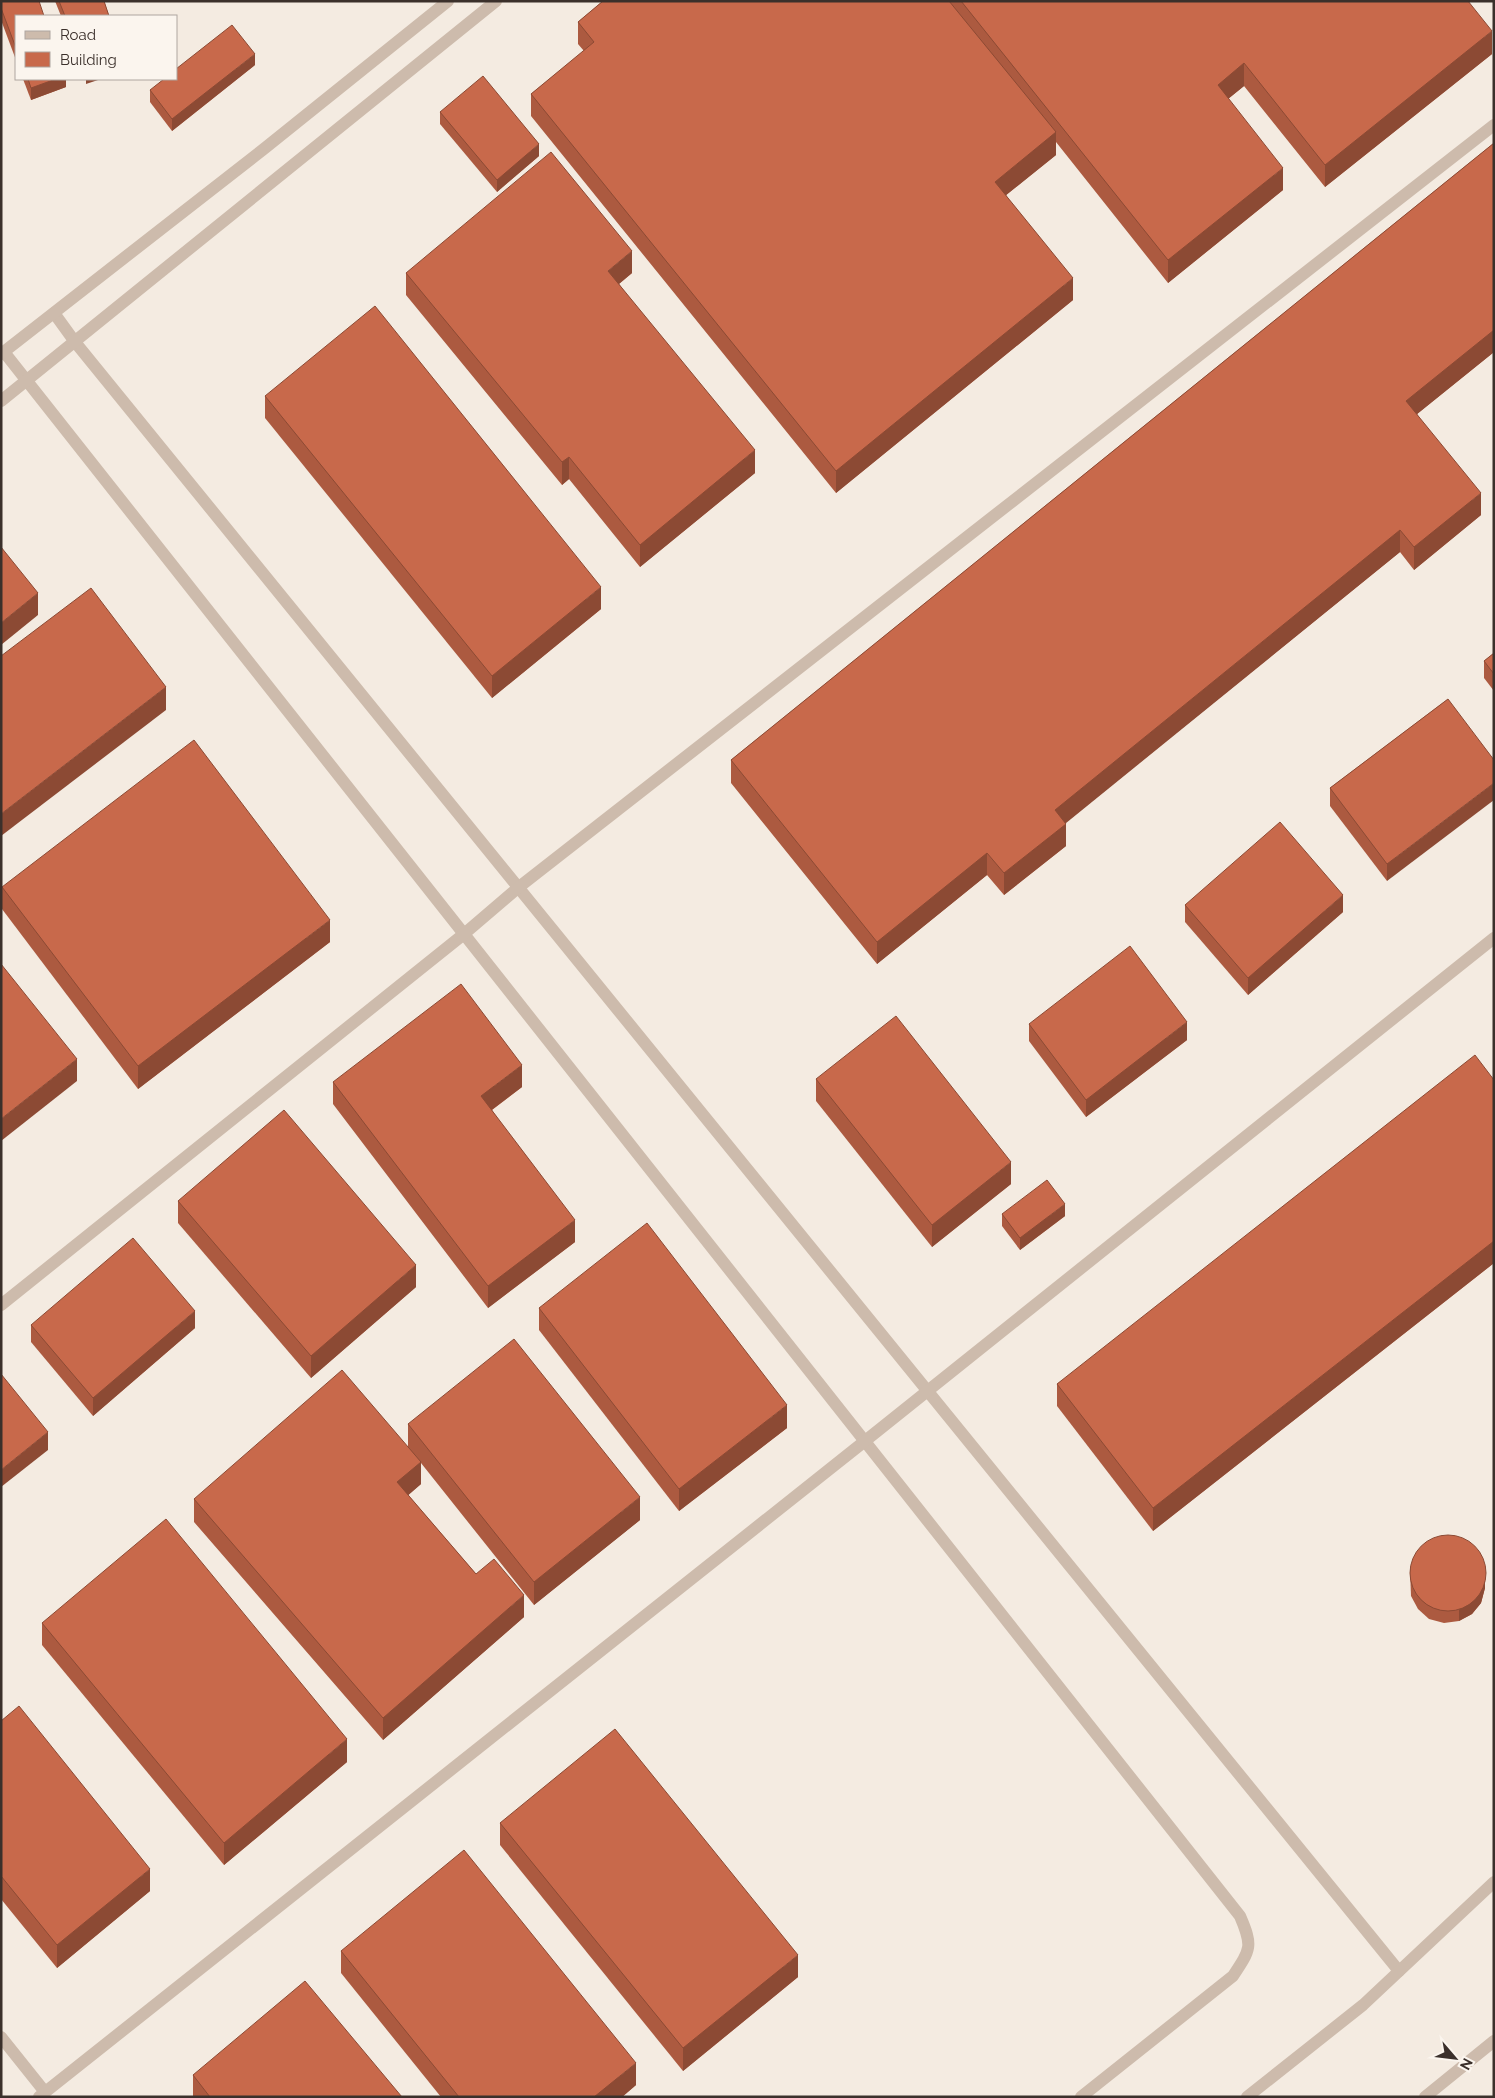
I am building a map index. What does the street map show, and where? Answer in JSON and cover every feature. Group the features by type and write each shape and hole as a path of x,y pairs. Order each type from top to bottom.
{"street":[{"path":"448,1 265,148 2,353 27,381 1240,1916 1249,1937 1247,1955 1232,1976 1081,2097"},
{"path":"1,401 496,1"},
{"path":"1,1305 464,934 519,887 1494,125"},
{"path":"54,313 75,342 1400,1971"},
{"path":"1,2036 42,2094 1494,938"},
{"path":"1247,2097 1364,2005 1494,1882"},
{"path":"1425,2097 1494,2041"}],"building":[{"path":"1,1 39,1 44,15 15,15 15,45 1,8"},
{"path":"59,1 104,1 109,15 65,15"},
{"path":"603,1 949,1 1056,132 995,182 1073,278 836,471 531,94 594,42 578,22"},
{"path":"961,1 1468,1 1492,31 1325,165 1244,63 1218,85 1283,168 1168,260"},
{"path":"232,25 255,54 172,119 150,90 163,80 178,80 178,67"},
{"path":"483,76 539,144 497,180 440,112"},
{"path":"28,80 53,80 31,88"},
{"path":"1494,143 1494,330 1406,401 1481,493 1414,547 1400,530 1055,810 1066,824 1004,873 987,853 877,942 731,760"},
{"path":"551,152 632,251 608,271 755,450 640,545 569,457 562,462 406,273"},
{"path":"375,306 601,587 492,676 265,396"},
{"path":"1,547 38,593 1,623"},
{"path":"91,588 166,687 1,814 1,656"},
{"path":"1494,653 1494,674 1484,661"},
{"path":"1448,699 1494,760 1494,783 1387,864 1330,788"},
{"path":"194,740 330,920 138,1066 2,887"},
{"path":"1280,822 1343,895 1248,978 1185,905"},
{"path":"1130,946 1187,1022 1086,1100 1029,1024"},
{"path":"1,964 77,1059 1,1119"},
{"path":"461,984 522,1065 481,1096 575,1220 488,1286 333,1082"},
{"path":"896,1016 1011,1162 932,1225 816,1079"},
{"path":"1475,1055 1494,1080 1494,1241 1153,1508 1057,1384"},
{"path":"284,1110 416,1265 311,1356 178,1201"},
{"path":"1047,1180 1065,1204 1020,1238 1002,1214"},
{"path":"647,1223 787,1405 679,1489 539,1308"},
{"path":"133,1238 195,1311 93,1398 31,1325"},
{"path":"514,1339 640,1497 534,1582 408,1424"},
{"path":"342,1370 421,1462 397,1482 476,1574 494,1559 524,1595 383,1718 194,1499"},
{"path":"1,1374 48,1432 1,1470"},
{"path":"166,1519 347,1739 224,1843 42,1623"},
{"path":"1448,1535 1462,1538 1475,1546 1483,1559 1486,1573 1483,1587 1475,1600 1462,1608 1448,1611 1434,1608 1421,1600 1413,1587 1410,1573 1413,1559 1421,1546 1434,1538"},
{"path":"19,1706 150,1869 57,1945 1,1876 1,1721"},
{"path":"615,1729 798,1955 683,2048 500,1823"},
{"path":"464,1850 636,2063 594,2097 459,2097 341,1951"},
{"path":"305,1981 402,2097 210,2097 193,2075"}]}
